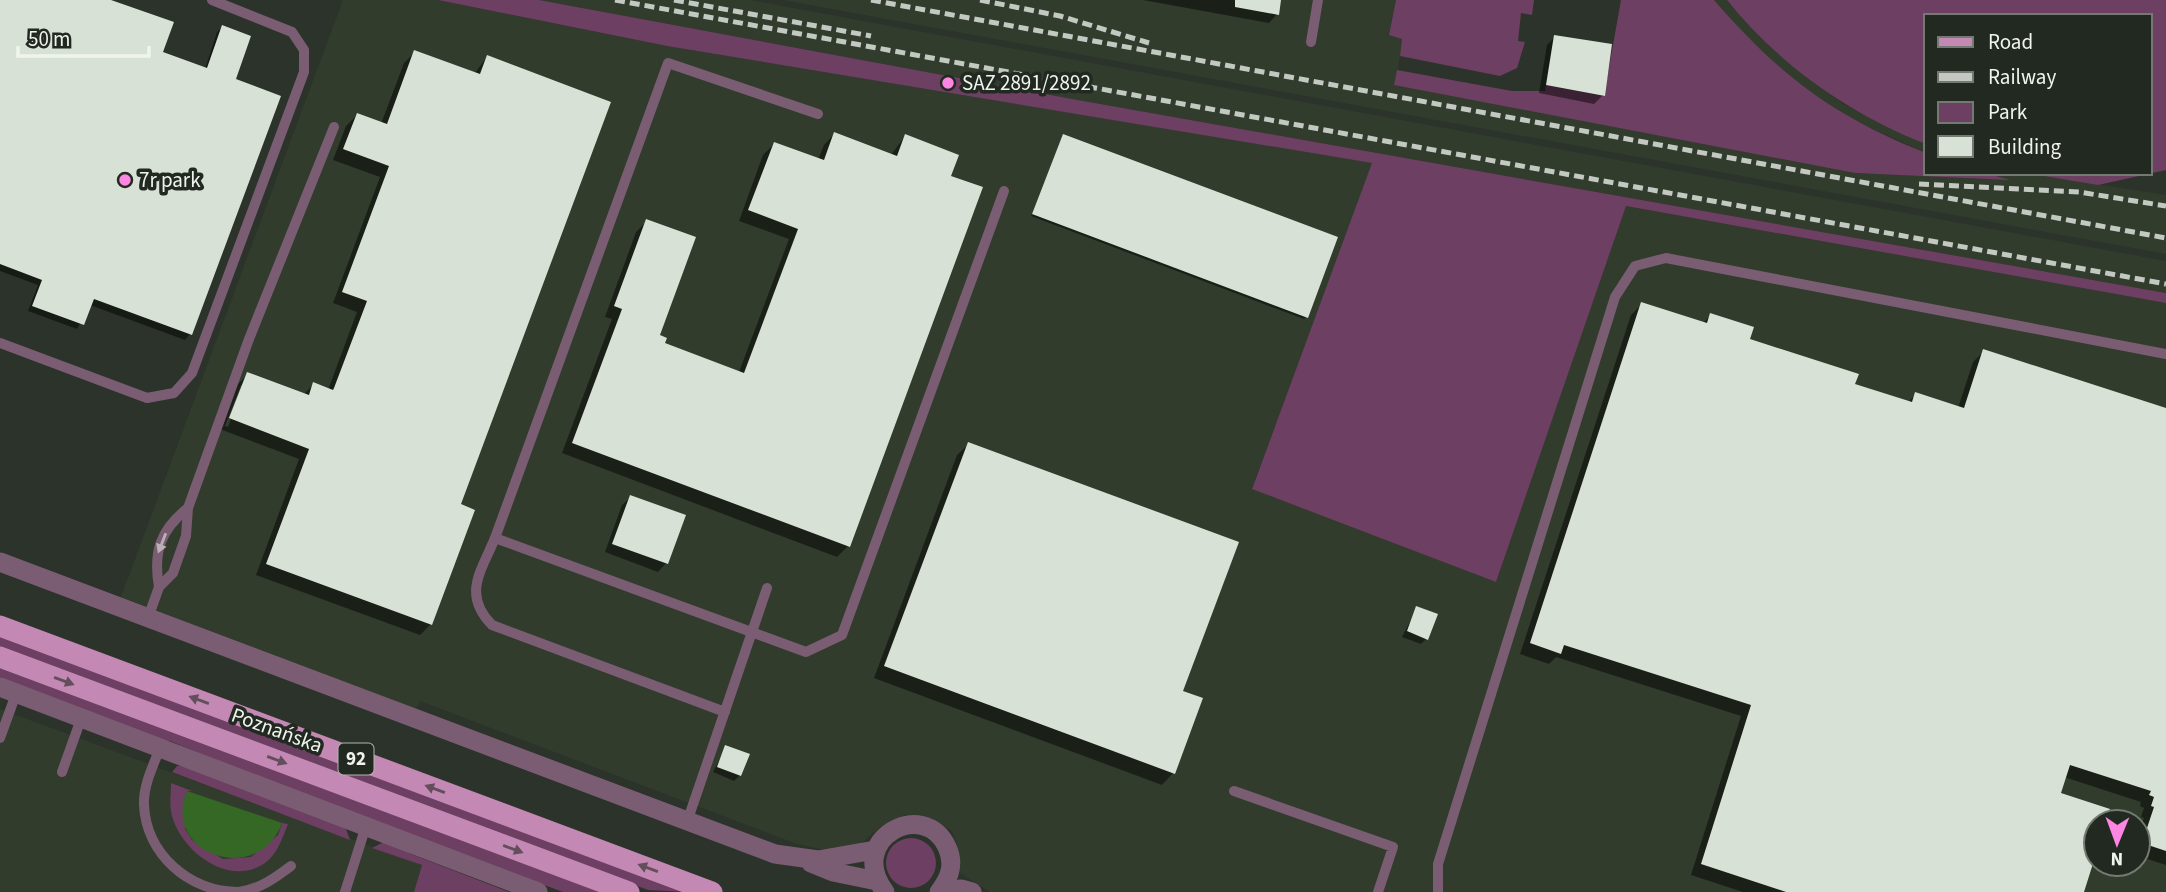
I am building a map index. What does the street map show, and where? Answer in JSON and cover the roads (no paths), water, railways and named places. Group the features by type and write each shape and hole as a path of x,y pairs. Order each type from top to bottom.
{"main road":[{"name":"Poznańska","path":"0,626 712,892"},
{"name":"Poznańska","path":"0,657 629,892"}],"street":[{"path":"0,562 687,822 775,854 803,860 881,887"},
{"path":"8,690 538,892"},
{"path":"881,887 873,860 876,850 894,829 921,825 934,831 950,854 951,868 947,881 939,892"},
{"path":"803,860 832,859 876,850"},
{"path":"939,892 961,889 972,892"}],"lane":[{"path":"0,343 147,398 174,393 192,373 304,72 304,50 292,32 212,0"},
{"path":"1311,42 1318,0"},
{"path":"725,712 492,625 475,600 476,583 495,538 668,63 818,114"},
{"path":"148,618 159,587 173,573 186,536 188,508 249,339 334,127"},
{"path":"495,538 806,652 842,635 1004,191"},
{"path":"1438,892 1438,864 1615,297 1635,266 1666,258 2166,354"},
{"path":"159,587 155,561 170,523 188,508"},
{"path":"687,822 767,588"},
{"path":"0,738 8,690"},
{"path":"62,772 81,719"},
{"path":"160,748 144,791 144,806 148,829 160,856 181,877 210,890 239,892 269,883 291,866"},
{"path":"1234,791 1393,848 1378,892"},
{"path":"345,892 366,826"}],"railway":[{"path":"615,0 2166,284"},
{"path":"674,0 871,36"},
{"path":"871,0 2166,238"},
{"path":"980,0 1060,16 1149,43"},
{"path":"1919,184 2079,192 2166,206"}],"place":[{"name":"SAZ 2891/2892","path":"948,83"},
{"name":"7r park","path":"125,180"}]}
